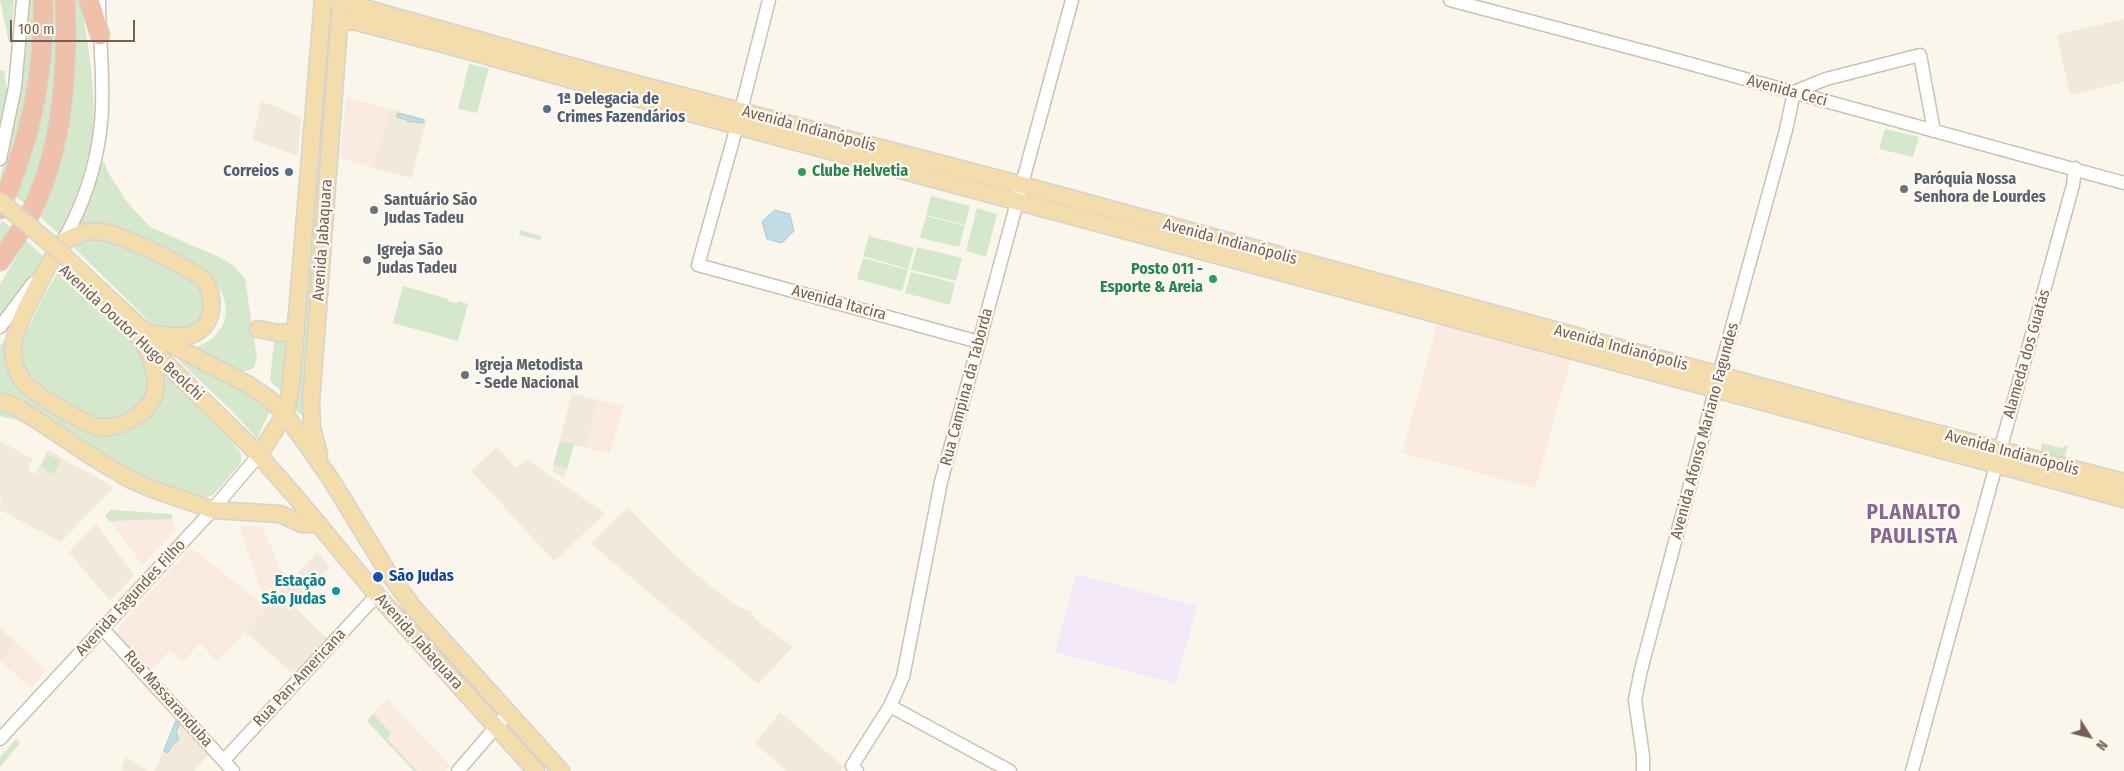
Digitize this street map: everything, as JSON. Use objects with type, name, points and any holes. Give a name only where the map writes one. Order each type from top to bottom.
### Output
[{"type":"highway","points":[[0,209],[12,181],[29,125],[39,75],[44,24],[43,0]]},
{"type":"highway","points":[[0,261],[30,215],[52,151],[60,119],[65,81],[65,0]]},
{"type":"highway","points":[[90,0],[100,35]]},
{"type":"main road","name":"Avenida Jabaquara","points":[[323,0],[291,386],[285,414],[259,455],[377,595],[536,771]]},
{"type":"main road","name":"Avenida Jabaquara","points":[[330,478],[315,442],[311,416],[340,23],[339,0]]},
{"type":"main road","name":"Avenida Indianópolis","points":[[339,0],[739,119]]},
{"type":"main road","name":"Avenida Indianópolis","points":[[340,23],[353,21],[739,119],[1019,193],[1998,457],[2124,499]]},
{"type":"main road","points":[[312,143],[316,161],[320,165],[328,166]]},
{"type":"main road","name":"Avenida Doutor Hugo Beolchi","points":[[0,201],[53,246],[100,295]]},
{"type":"main road","name":"Avenida Doutor Hugo Beolchi","points":[[0,214],[100,295],[142,333],[259,455]]},
{"type":"main road","points":[[94,231],[114,234],[195,274],[207,284],[211,292],[211,310],[208,320],[202,329],[192,335],[182,337],[142,333],[155,376],[155,391],[147,406],[136,417],[124,424],[112,427],[99,427],[80,419],[32,391],[18,372],[14,345],[21,323],[59,248],[85,232],[94,231]]},
{"type":"main road","points":[[258,328],[278,333],[296,331]]},
{"type":"main road","name":"Avenida Doutor Hugo Beolchi","points":[[142,333],[249,385],[268,398],[285,414]]},
{"type":"main road","points":[[0,402],[19,408],[130,480],[152,489],[213,510],[280,514],[302,524],[319,524]]},
{"type":"main road","name":"Avenida Jabaquara","points":[[285,414],[330,478],[387,571],[413,607],[561,771]]},
{"type":"main road","name":"Avenida Indianópolis","points":[[1998,457],[2124,482]]},
{"type":"street","points":[[0,159],[15,87],[23,0]]},
{"type":"street","points":[[0,327],[59,248],[91,177],[99,139],[102,89],[99,0]]},
{"type":"street","points":[[739,119],[769,0]]},
{"type":"street","name":"Rua Campina da Taborda","points":[[855,769],[890,706],[903,677],[942,482],[1072,0]]},
{"type":"street","name":"Avenida Ceci","points":[[1450,0],[2075,168],[2124,183]]},
{"type":"street","points":[[1794,92],[1826,79],[1920,55],[1934,131]]},
{"type":"street","name":"Avenida Afonso Mariano Fagundes","points":[[1643,771],[1643,756],[1635,700],[1717,382],[1786,130],[1794,92]]},
{"type":"street","name":"Avenida Itacira","points":[[739,119],[698,265],[979,342]]},
{"type":"street","name":"Alameda dos Guatás","points":[[1912,771],[2070,195],[2075,168]]},
{"type":"street","name":"Avenida Fagundes Filho","points":[[0,739],[213,510],[259,455]]},
{"type":"street","name":"Rua Pan-Americana","points":[[224,760],[377,595]]},
{"type":"street","name":"Rua Massaranduba","points":[[102,628],[233,771]]},
{"type":"street","points":[[890,706],[1010,771]]},
{"type":"street","points":[[458,771],[508,713]]},
{"type":"shaded area","points":[[2124,19],[2124,82],[2070,95],[2057,35]]},
{"type":"shaded area","points":[[346,97],[390,109],[373,168],[343,159],[340,156]]},
{"type":"shaded area","points":[[261,101],[301,117],[298,156],[253,140]]},
{"type":"shaded area","points":[[390,109],[427,119],[411,178],[373,168]]},
{"type":"shaded area","points":[[1439,318],[1572,355],[1535,488],[1402,453]]},
{"type":"shaded area","points":[[572,393],[598,400],[586,448],[574,445],[564,479],[552,471]]},
{"type":"shaded area","points":[[598,400],[623,406],[610,454],[586,448]]},
{"type":"shaded area","points":[[0,441],[33,459],[28,470],[35,474],[48,450],[112,486],[113,489],[61,542],[0,510],[0,501],[3,498],[0,497]]},
{"type":"shaded area","points":[[497,447],[516,468],[526,459],[605,513],[557,559],[553,560],[471,471]]},
{"type":"shaded area","points":[[628,507],[674,555],[709,585],[737,606],[752,612],[755,619],[793,647],[758,684],[591,544]]},
{"type":"shaded area","points":[[111,510],[171,514],[175,531],[143,565],[105,515]]},
{"type":"shaded area","points":[[96,524],[134,575],[110,601],[69,552]]},
{"type":"shaded area","points":[[239,526],[262,526],[287,585],[217,662],[200,643],[182,663],[170,650],[151,670],[116,633],[117,629],[191,548],[266,606]]},
{"type":"shaded area","points":[[317,552],[330,567],[294,607],[327,638],[297,672],[291,672],[245,631]]},
{"type":"shaded area","points":[[1076,574],[1197,606],[1176,684],[1055,652]]},
{"type":"shaded area","points":[[0,628],[17,643],[1,662],[0,661]]},
{"type":"shaded area","points":[[17,643],[47,670],[30,688],[1,662]]},
{"type":"shaded area","points":[[387,698],[450,766],[445,771],[414,771],[367,721]]},
{"type":"shaded area","points":[[780,712],[844,767],[841,771],[786,771],[755,743]]},
{"type":"shaded area","points":[[176,719],[208,755],[194,771],[155,771]]},
{"type":"shaded area","points":[[126,757],[147,771],[124,771],[121,769]]},
{"type":"green space","points":[[0,0],[14,0],[11,40],[9,43]]},
{"type":"green space","points":[[29,0],[36,0],[36,16],[26,109],[2,186],[0,184],[2,169],[15,124],[23,78],[27,46]]},
{"type":"green space","points":[[50,0],[60,0],[58,101],[28,206],[14,195]]},
{"type":"green space","points":[[74,0],[81,0],[91,68],[94,103],[92,137],[75,200],[60,235],[40,217],[59,163],[69,121],[73,80]]},
{"type":"green space","points":[[469,64],[489,68],[477,113],[458,109]]},
{"type":"green space","points":[[4,70],[9,103],[0,146],[0,71]]},
{"type":"green space","points":[[1885,129],[1919,137],[1913,157],[1879,149]]},
{"type":"green space","points":[[103,160],[109,174],[127,202],[150,227],[219,257],[234,266],[245,279],[257,358],[254,368],[240,371],[193,348],[214,337],[221,329],[225,320],[224,299],[220,289],[212,279],[76,229],[92,195]]},
{"type":"green space","points":[[315,179],[320,180],[304,417],[291,407]]},
{"type":"green space","points":[[931,196],[970,206],[965,225],[926,215]]},
{"type":"green space","points":[[977,208],[997,214],[986,257],[966,251]]},
{"type":"green space","points":[[926,216],[965,226],[959,247],[920,238]]},
{"type":"green space","points":[[2,221],[17,232],[0,258],[0,225]]},
{"type":"green space","points":[[520,230],[541,236],[540,240],[519,235]]},
{"type":"green space","points":[[869,236],[914,248],[908,269],[863,256]]},
{"type":"green space","points":[[91,238],[112,241],[196,283],[208,304],[194,332],[160,328],[148,320],[70,244]]},
{"type":"green space","points":[[26,241],[45,258],[0,324],[0,284]]},
{"type":"green space","points":[[917,247],[962,258],[956,281],[911,270]]},
{"type":"green space","points":[[863,258],[908,270],[902,291],[857,279]]},
{"type":"green space","points":[[58,272],[129,335],[150,363],[147,403],[109,425],[41,390],[23,370],[22,342],[43,297]]},
{"type":"green space","points":[[911,272],[955,283],[950,305],[905,293]]},
{"type":"green space","points":[[403,286],[448,299],[448,301],[468,304],[458,341],[393,323]]},
{"type":"green space","points":[[23,312],[13,336],[28,393],[55,413],[84,430],[98,434],[113,435],[129,431],[145,422],[158,406],[165,387],[166,374],[177,382],[241,453],[241,463],[213,495],[205,498],[194,496],[150,484],[0,398],[0,346]]},
{"type":"green space","points":[[274,341],[285,342],[283,387],[281,391],[270,381]]},
{"type":"green space","points":[[180,358],[269,402],[270,411],[257,439],[232,411],[180,362]]},
{"type":"green space","points":[[0,409],[18,417],[43,434],[17,420],[0,416]]},
{"type":"green space","points":[[560,441],[574,444],[567,469],[553,465]]},
{"type":"green space","points":[[2042,443],[2062,448],[2068,445],[2065,457],[2041,450]]},
{"type":"green space","points":[[47,454],[61,461],[54,474],[41,467]]},
{"type":"green space","points":[[111,510],[171,514],[173,519],[109,521],[105,515]]},
{"type":"green space","points":[[373,714],[391,733],[387,739],[417,771],[414,771],[367,721]]},
{"type":"green space","points":[[16,739],[20,743],[0,767],[0,757]]},
{"type":"water","points":[[398,113],[424,120],[423,123],[407,121],[397,117]]},
{"type":"water","points":[[775,210],[790,214],[794,231],[782,243],[767,239],[762,222]]},
{"type":"water","points":[[176,721],[180,723],[176,732],[179,740],[172,745],[168,753],[164,751]]},
{"type":"railway","points":[[0,197],[50,238],[105,291]]},
{"type":"place","name":"1ª Delegacia de Crimes Fazendários","points":[[547,109]]},
{"type":"place","name":"Correios","points":[[289,172]]},
{"type":"place","name":"Clube Helvetia","points":[[802,172]]},
{"type":"place","name":"Paróquia Nossa Senhora de Lourdes","points":[[1904,189]]},
{"type":"place","name":"Santuário São Judas Tadeu","points":[[374,210]]},
{"type":"place","name":"Igreja São Judas Tadeu","points":[[367,260]]},
{"type":"place","name":"Posto 011 - Esporte & Areia","points":[[1213,279]]},
{"type":"place","name":"Igreja Metodista - Sede Nacional","points":[[465,375]]},
{"type":"place","name":"São Judas","points":[[378,577]]},
{"type":"place","name":"Estação São Judas","points":[[336,591]]},
{"type":"district","name":"PLANALTO PAULISTA","points":[[1914,525]]}]
